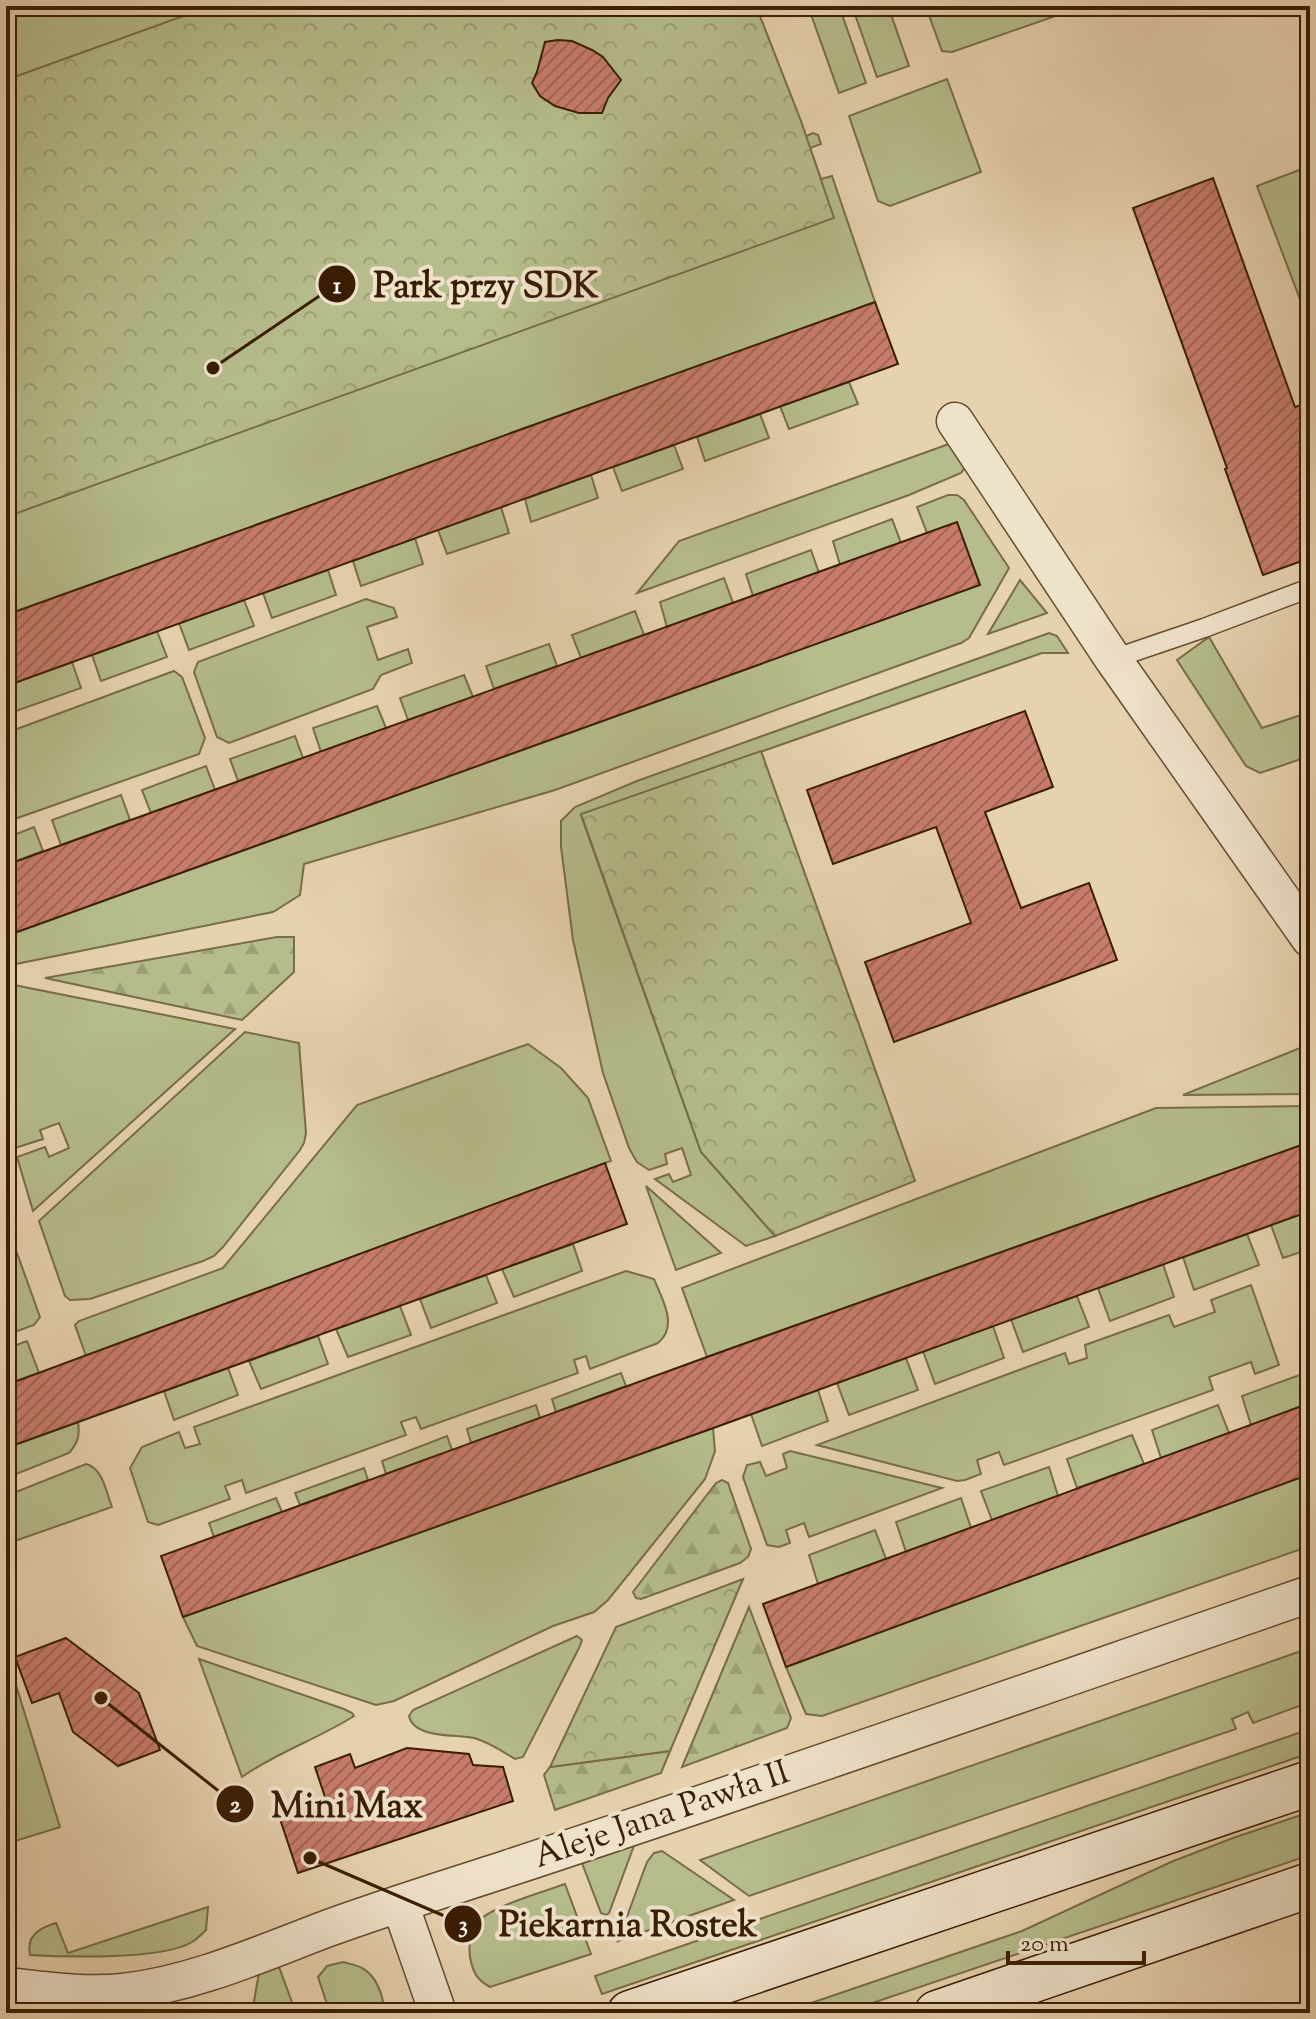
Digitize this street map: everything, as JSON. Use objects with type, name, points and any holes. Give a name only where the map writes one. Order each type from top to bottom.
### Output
[{"type":"main road","points":[[630,2013],[1310,1783]]},
{"type":"main road","points":[[937,2013],[1310,1885]]},
{"type":"street","points":[[955,421],[1113,659],[1310,939]]},
{"type":"street","name":"Aleje Jana Pawła II","points":[[6,1986],[84,1993],[119,1992],[150,1988],[250,1959],[339,1924],[653,1821],[1310,1594]]},
{"type":"street","points":[[400,1904],[438,2013]]},
{"type":"lane","points":[[1113,659],[1310,588]]},
{"type":"green space","points":[[6,6],[255,6],[6,93]]},
{"type":"green space","points":[[211,6],[756,6],[801,121],[834,218],[6,517],[6,80]]},
{"type":"green space","points":[[808,6],[839,6],[866,83],[839,93]]},
{"type":"green space","points":[[852,6],[888,6],[909,66],[877,77]]},
{"type":"green space","points":[[1084,6],[952,52],[942,51],[926,7]]},
{"type":"green space","points":[[947,79],[981,172],[890,206],[878,201],[849,116]]},
{"type":"green space","points":[[813,133],[818,135],[821,144],[810,148],[821,179],[832,176],[875,302],[6,615],[6,499]]},
{"type":"green space","points":[[1310,166],[1310,304],[1301,302],[1257,186]]},
{"type":"green space","points":[[849,382],[858,404],[789,429],[780,406]]},
{"type":"green space","points":[[760,414],[769,438],[705,461],[697,437]]},
{"type":"green space","points":[[949,444],[968,463],[961,473],[909,495],[637,593],[679,541]]},
{"type":"green space","points":[[674,445],[683,469],[622,491],[613,467]]},
{"type":"green space","points":[[591,475],[598,498],[531,522],[525,499]]},
{"type":"green space","points":[[948,495],[957,495],[964,500],[1009,568],[969,638],[961,643],[555,790],[304,864],[300,895],[273,912],[6,966],[6,936],[927,533],[917,507]]},
{"type":"green space","points":[[501,507],[509,533],[447,554],[438,530]]},
{"type":"green space","points":[[892,519],[901,543],[840,565],[833,541]]},
{"type":"green space","points":[[415,538],[423,564],[361,586],[353,561]]},
{"type":"green space","points":[[811,550],[819,573],[753,596],[746,574]]},
{"type":"green space","points":[[328,570],[336,595],[272,618],[263,593]]},
{"type":"green space","points":[[724,578],[733,603],[667,627],[660,602]]},
{"type":"green space","points":[[1020,580],[1047,613],[988,634]]},
{"type":"green space","points":[[366,599],[394,608],[397,617],[367,627],[378,660],[408,649],[412,663],[381,675],[373,689],[229,743],[217,737],[194,672],[198,662]]},
{"type":"green space","points":[[244,600],[254,626],[189,650],[179,623]]},
{"type":"green space","points":[[635,611],[644,635],[581,658],[572,635]]},
{"type":"green space","points":[[157,631],[167,657],[101,681],[92,655]]},
{"type":"green space","points":[[1049,633],[1057,636],[1068,653],[1042,653],[581,815],[701,1152],[775,1236],[746,1246],[655,1179],[669,1174],[673,1182],[691,1175],[682,1148],[665,1154],[667,1164],[649,1170],[637,1162],[629,1148],[603,1073],[573,940],[561,847],[561,821],[575,807],[637,781]]},
{"type":"green space","points":[[1209,637],[1262,728],[1310,712],[1310,756],[1260,773],[1246,766],[1177,660]]},
{"type":"green space","points":[[549,644],[557,666],[494,689],[486,666]]},
{"type":"green space","points":[[72,662],[81,688],[16,711],[6,686]]},
{"type":"green space","points":[[174,671],[182,677],[205,738],[199,754],[6,822],[6,733]]},
{"type":"green space","points":[[464,675],[473,697],[408,720],[400,698]]},
{"type":"green space","points":[[377,706],[386,728],[321,752],[313,728]]},
{"type":"green space","points":[[295,736],[303,758],[238,781],[230,759]]},
{"type":"green space","points":[[761,751],[915,1181],[775,1236],[701,1152],[581,814]]},
{"type":"green space","points":[[206,766],[215,790],[151,813],[142,790]]},
{"type":"green space","points":[[121,795],[130,820],[61,845],[52,820]]},
{"type":"green space","points":[[34,827],[43,851],[6,865],[6,838]]},
{"type":"green space","points":[[277,937],[294,937],[294,972],[242,1020],[45,978]]},
{"type":"green space","points":[[14,985],[235,1029],[33,1211],[17,1157],[45,1147],[49,1157],[69,1148],[59,1123],[40,1130],[43,1139],[15,1148],[6,1125],[6,986]]},
{"type":"green space","points":[[245,1032],[299,1043],[306,1133],[300,1150],[214,1256],[90,1299],[70,1300],[65,1296],[39,1221]]},
{"type":"green space","points":[[528,1044],[561,1068],[588,1098],[611,1161],[86,1356],[75,1325],[79,1321],[223,1268],[357,1105]]},
{"type":"green space","points":[[1310,1044],[1310,1094],[1183,1095]]},
{"type":"green space","points":[[1310,1106],[1310,1142],[707,1357],[682,1288],[1156,1108]]},
{"type":"green space","points":[[646,1186],[721,1253],[676,1270]]},
{"type":"green space","points":[[1310,1211],[1310,1249],[1283,1258],[1271,1225]]},
{"type":"green space","points":[[1247,1234],[1259,1265],[1194,1290],[1183,1257]]},
{"type":"green space","points":[[573,1244],[582,1271],[514,1297],[502,1269]]},
{"type":"green space","points":[[6,1247],[17,1253],[40,1317],[34,1325],[6,1335]]},
{"type":"green space","points":[[1163,1264],[1174,1297],[1110,1321],[1098,1288]]},
{"type":"green space","points":[[626,1271],[654,1279],[668,1321],[664,1336],[658,1343],[590,1369],[586,1356],[574,1360],[578,1373],[421,1429],[416,1417],[401,1422],[406,1435],[246,1493],[242,1480],[225,1486],[230,1499],[158,1525],[148,1522],[130,1468],[142,1447],[179,1432],[185,1448],[200,1444],[194,1427]]},
{"type":"green space","points":[[486,1275],[497,1303],[431,1328],[420,1299]]},
{"type":"green space","points":[[1251,1285],[1279,1365],[1255,1374],[1251,1362],[1209,1377],[1213,1390],[1004,1465],[999,1452],[977,1460],[981,1474],[965,1480],[957,1481],[817,1445],[1065,1353],[1069,1364],[1087,1358],[1085,1345],[1169,1315],[1174,1327],[1215,1312],[1211,1300]]},
{"type":"green space","points":[[1077,1296],[1089,1327],[1023,1352],[1011,1319]]},
{"type":"green space","points":[[400,1306],[411,1335],[348,1357],[336,1329]]},
{"type":"green space","points":[[993,1326],[1004,1358],[935,1384],[923,1351]]},
{"type":"green space","points":[[318,1336],[328,1364],[261,1389],[249,1361]]},
{"type":"green space","points":[[27,1341],[39,1373],[6,1385],[6,1349]]},
{"type":"green space","points":[[906,1358],[918,1390],[849,1415],[837,1383]]},
{"type":"green space","points":[[228,1368],[238,1395],[174,1420],[164,1391]]},
{"type":"green space","points":[[621,1373],[626,1386],[556,1412],[552,1399]]},
{"type":"green space","points":[[1305,1373],[1310,1387],[1310,1403],[1251,1425],[1242,1396]]},
{"type":"green space","points":[[818,1390],[828,1421],[762,1446],[751,1414]]},
{"type":"green space","points":[[536,1405],[540,1418],[471,1443],[467,1429]]},
{"type":"green space","points":[[1218,1405],[1229,1433],[1161,1458],[1152,1430]]},
{"type":"green space","points":[[78,1422],[78,1439],[69,1453],[6,1478],[6,1448]]},
{"type":"green space","points":[[713,1428],[715,1451],[705,1479],[608,1600],[594,1612],[553,1626],[394,1701],[376,1705],[197,1646],[183,1617]]},
{"type":"green space","points":[[1132,1435],[1144,1464],[1077,1488],[1067,1459]]},
{"type":"green space","points":[[447,1436],[452,1450],[386,1474],[382,1461]]},
{"type":"green space","points":[[790,1451],[942,1488],[809,1537],[804,1523],[786,1530],[790,1543],[779,1547],[767,1545],[743,1477],[747,1465],[760,1462],[766,1476],[787,1468],[783,1454]]},
{"type":"green space","points":[[86,1464],[100,1475],[112,1507],[6,1544],[6,1496]]},
{"type":"green space","points":[[1049,1467],[1058,1496],[992,1520],[981,1491]]},
{"type":"green space","points":[[364,1468],[368,1480],[300,1505],[295,1493]]},
{"type":"green space","points":[[1310,1474],[1310,1546],[822,1716],[806,1714],[786,1667]]},
{"type":"green space","points":[[722,1480],[728,1483],[751,1549],[748,1557],[740,1563],[641,1599],[636,1598],[633,1592],[716,1483]]},
{"type":"green space","points":[[276,1498],[282,1512],[214,1537],[209,1523]]},
{"type":"green space","points":[[961,1498],[971,1528],[906,1552],[896,1522]]},
{"type":"green space","points":[[875,1530],[886,1559],[818,1584],[809,1555]]},
{"type":"green space","points":[[743,1579],[670,1751],[550,1767],[616,1627]]},
{"type":"green space","points":[[749,1607],[791,1718],[787,1728],[682,1767]]},
{"type":"green space","points":[[577,1636],[582,1640],[579,1648],[523,1757],[515,1759],[480,1740],[427,1732],[412,1723],[409,1716],[413,1710]]},
{"type":"green space","points":[[1310,1648],[1310,1702],[1253,1723],[1248,1712],[1232,1719],[1236,1729],[749,1896],[700,1860]]},
{"type":"green space","points":[[6,1653],[60,1827],[6,1844]]},
{"type":"green space","points":[[199,1659],[344,1709],[354,1716],[242,1777]]},
{"type":"green space","points":[[1310,1729],[1310,1753],[602,1994],[595,1976]]},
{"type":"green space","points":[[670,1751],[661,1773],[555,1810],[544,1775],[550,1767]]},
{"type":"green space","points":[[1310,1812],[1310,1855],[843,2013],[782,2013],[1022,1931],[1171,1862]]},
{"type":"green space","points":[[635,1843],[609,1913],[601,1913],[582,1863]]},
{"type":"green space","points":[[662,1851],[734,1900],[618,1941],[647,1862],[654,1853]]},
{"type":"green space","points":[[565,1884],[591,1954],[490,1987],[482,1982],[474,1972],[470,1957],[474,1926],[480,1919],[502,1907]]},
{"type":"green space","points":[[208,1907],[206,1930],[192,1942],[178,1948],[137,1955],[30,1955],[30,1943],[35,1934],[56,1923],[68,1953]]},
{"type":"green space","points":[[343,1962],[360,1967],[372,1976],[383,2000],[384,2013],[330,2013],[318,1977],[327,1966]]},
{"type":"green space","points":[[279,1967],[296,2013],[248,2013],[252,2012],[259,1973]]},
{"type":"building","points":[[572,41],[592,50],[603,57],[621,80],[602,113],[579,113],[555,106],[540,96],[532,83],[545,42]]},
{"type":"building","points":[[1213,178],[1295,407],[1310,402],[1310,558],[1263,575],[1133,208]]},
{"type":"building","points":[[875,302],[898,364],[6,686],[6,615]]},
{"type":"building","points":[[957,522],[980,585],[6,936],[6,865]]},
{"type":"building","points":[[1025,711],[1053,787],[985,812],[1021,908],[1089,883],[1117,960],[894,1042],[865,962],[971,923],[936,827],[833,864],[807,790]]},
{"type":"building","points":[[1310,1142],[1310,1211],[183,1617],[161,1556]]},
{"type":"building","points":[[605,1163],[627,1224],[6,1448],[6,1385]]},
{"type":"building","points":[[1310,1403],[1310,1474],[786,1667],[763,1604]]},
{"type":"building","points":[[66,1638],[139,1693],[160,1750],[118,1766],[73,1732],[59,1693],[32,1703],[15,1657]]},
{"type":"building","points":[[407,1748],[469,1754],[473,1765],[503,1767],[513,1801],[298,1873],[279,1816],[326,1800],[315,1767],[350,1754],[355,1768]]},
{"type":"place","name":"Park przy SDK","points":[[213,368]]},
{"type":"place","name":"Mini Max","points":[[101,1698]]},
{"type":"place","name":"Piekarnia Rostek","points":[[310,1858]]}]
